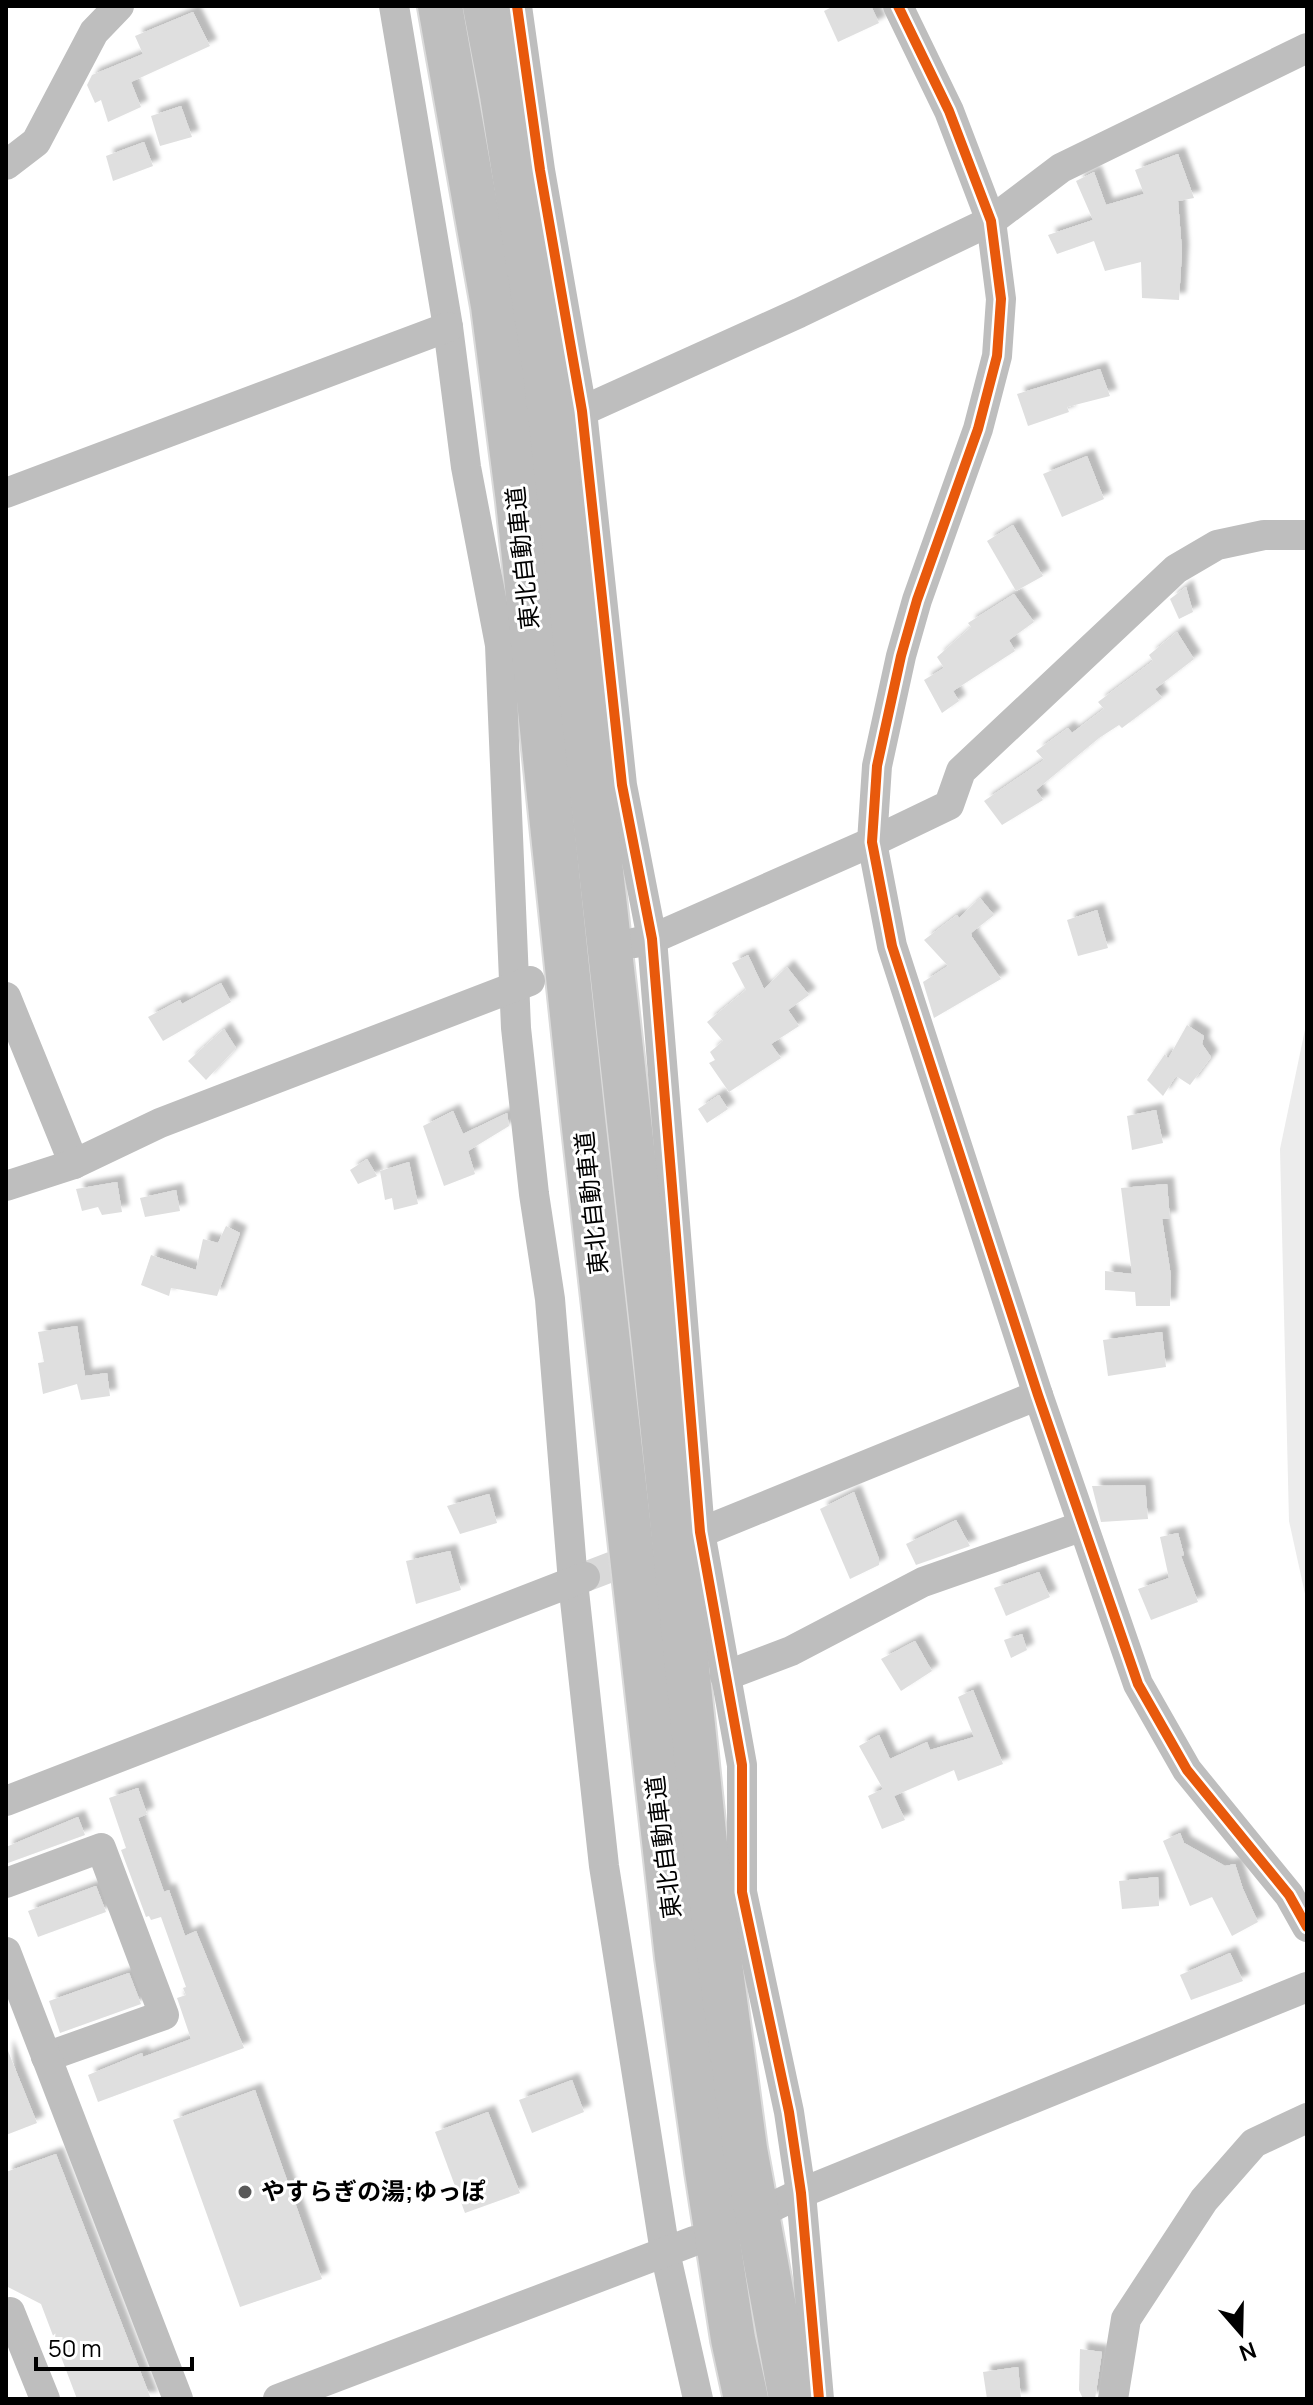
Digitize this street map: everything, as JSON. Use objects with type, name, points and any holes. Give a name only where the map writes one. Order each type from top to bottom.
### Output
[{"type":"highway","name":"東北自動車道","points":[[440,6],[493,306],[518,501],[675,1942],[733,2339],[746,2399]]},
{"type":"highway","name":"東北自動車道","points":[[485,6],[502,95],[548,403],[654,1344],[709,1882],[745,2149],[791,2399]]},
{"type":"street","points":[[6,165],[36,142],[94,32],[119,6]]},
{"type":"street","points":[[394,6],[448,327],[466,467],[500,645],[526,983],[516,1028],[550,1299],[604,1866],[665,2252],[698,2399]]},
{"type":"street","points":[[517,6],[540,170],[582,411],[641,941],[693,1535],[742,1765],[742,1892],[789,2112],[801,2193],[819,2399]]},
{"type":"street","points":[[898,6],[949,111],[991,221],[1001,299],[997,356],[978,429],[917,600],[901,656],[877,766],[872,842],[892,946],[1038,1395],[1138,1684],[1187,1770],[1289,1895],[1307,1927]]},
{"type":"street","points":[[582,411],[799,313],[991,221],[1061,168],[1307,48]]},
{"type":"street","points":[[8,487],[448,327]]},
{"type":"street","points":[[641,941],[872,842],[949,805],[961,771],[1176,569],[1217,545],[1264,535],[1307,535]]},
{"type":"street","points":[[6,1186],[74,1164],[160,1123],[526,983]]},
{"type":"street","points":[[6,997],[74,1164]]},
{"type":"street","points":[[693,1535],[1038,1395]]},
{"type":"street","points":[[725,1676],[791,1651],[923,1582],[1083,1526]]},
{"type":"street","points":[[6,1801],[579,1580]]},
{"type":"street","points":[[6,1883],[96,1835],[168,2028],[46,2057]]},
{"type":"street","points":[[6,1952],[178,2399]]},
{"type":"street","points":[[772,2207],[1307,1987]]},
{"type":"street","points":[[1113,2399],[1126,2319],[1204,2200],[1254,2143],[1307,2118]]},
{"type":"street","points":[[278,2399],[694,2241]]},
{"type":"street","points":[[6,2314],[10,2312],[45,2399]]},
{"type":"shaded area","points":[[1307,1020],[1307,1603],[1289,1521],[1280,1149]]},
{"type":"building","points":[[834,6],[871,6],[879,23],[838,42],[824,11]]},
{"type":"building","points":[[193,12],[210,46],[131,82],[141,107],[108,122],[101,100],[95,103],[87,85],[92,75],[143,54],[135,36]]},
{"type":"building","points":[[181,106],[192,137],[160,146],[151,116]]},
{"type":"building","points":[[144,142],[153,166],[113,181],[106,156]]},
{"type":"building","points":[[1178,154],[1194,198],[1178,201],[1182,251],[1179,300],[1142,298],[1141,262],[1105,271],[1094,241],[1057,254],[1048,235],[1093,220],[1076,181],[1094,172],[1106,205],[1144,194],[1135,170]]},
{"type":"building","points":[[1100,369],[1110,396],[1067,407],[1069,412],[1028,426],[1017,394]]},
{"type":"building","points":[[1087,456],[1104,499],[1062,517],[1043,474]]},
{"type":"building","points":[[1013,525],[1043,576],[1016,591],[987,541]]},
{"type":"building","points":[[1186,587],[1193,612],[1179,619],[1170,599]]},
{"type":"building","points":[[1014,594],[1034,622],[1009,640],[1015,651],[953,691],[959,701],[942,713],[924,680],[944,668],[937,657],[971,627],[968,623]]},
{"type":"building","points":[[1177,632],[1194,659],[1155,689],[1162,698],[1122,728],[1119,725],[1099,738],[1036,790],[1043,800],[1002,825],[984,801],[1044,760],[1036,751],[1068,728],[1072,733],[1104,709],[1098,702],[1153,661],[1149,655]]},
{"type":"building","points":[[980,898],[994,915],[971,933],[972,937],[1001,979],[934,1018],[923,982],[948,966],[924,940],[957,915],[959,918]]},
{"type":"building","points":[[1097,910],[1108,948],[1078,956],[1067,920]]},
{"type":"building","points":[[748,955],[764,989],[787,967],[809,995],[788,1010],[799,1026],[771,1044],[781,1058],[729,1092],[709,1063],[715,1060],[710,1052],[723,1041],[707,1022],[746,990],[732,963]]},
{"type":"building","points":[[221,983],[231,1002],[163,1041],[148,1017],[180,1000],[182,1004]]},
{"type":"building","points":[[1187,1025],[1204,1036],[1202,1044],[1211,1057],[1190,1085],[1176,1076],[1163,1096],[1147,1080],[1165,1054],[1168,1059]]},
{"type":"building","points":[[224,1029],[236,1048],[206,1080],[188,1061]]},
{"type":"building","points":[[719,1095],[728,1109],[707,1123],[698,1109]]},
{"type":"building","points":[[1156,1110],[1163,1143],[1132,1150],[1127,1116]]},
{"type":"building","points":[[453,1111],[463,1134],[507,1113],[509,1126],[468,1151],[475,1174],[444,1186],[423,1126]]},
{"type":"building","points":[[367,1159],[377,1176],[358,1184],[350,1170]]},
{"type":"building","points":[[409,1162],[418,1204],[394,1210],[392,1198],[385,1200],[380,1171]]},
{"type":"building","points":[[117,1182],[122,1212],[102,1215],[98,1207],[82,1211],[76,1189]]},
{"type":"building","points":[[1167,1184],[1170,1219],[1162,1219],[1171,1276],[1170,1306],[1136,1306],[1135,1292],[1105,1290],[1105,1271],[1132,1274],[1121,1188]]},
{"type":"building","points":[[176,1190],[180,1211],[145,1217],[140,1198]]},
{"type":"building","points":[[226,1226],[240,1233],[217,1296],[171,1288],[169,1296],[141,1285],[151,1255],[196,1270],[203,1239],[218,1243]]},
{"type":"building","points":[[77,1326],[85,1376],[107,1373],[110,1396],[81,1400],[77,1384],[43,1394],[38,1363],[44,1362],[38,1332]]},
{"type":"building","points":[[1162,1332],[1166,1367],[1108,1376],[1103,1340]]},
{"type":"building","points":[[1145,1485],[1148,1519],[1101,1522],[1092,1486]]},
{"type":"building","points":[[854,1492],[879,1565],[850,1579],[820,1509]]},
{"type":"building","points":[[489,1494],[497,1523],[460,1534],[447,1506]]},
{"type":"building","points":[[956,1520],[970,1546],[916,1565],[906,1544]]},
{"type":"building","points":[[1178,1533],[1184,1555],[1181,1556],[1198,1602],[1151,1620],[1138,1589],[1169,1578],[1160,1537]]},
{"type":"building","points":[[450,1551],[461,1590],[416,1604],[406,1561]]},
{"type":"building","points":[[1039,1572],[1050,1597],[1006,1616],[994,1588]]},
{"type":"building","points":[[1022,1634],[1027,1650],[1011,1658],[1004,1640]]},
{"type":"building","points":[[915,1641],[932,1671],[901,1691],[881,1659]]},
{"type":"building","points":[[973,1690],[1003,1764],[958,1781],[954,1770],[894,1796],[905,1820],[882,1829],[868,1796],[883,1789],[859,1746],[879,1735],[890,1759],[927,1742],[930,1750],[974,1737],[958,1697]]},
{"type":"building","points":[[138,1788],[147,1814],[138,1818],[164,1892],[169,1890],[185,1936],[196,1931],[244,2048],[98,2102],[88,2075],[142,2053],[143,2057],[191,2039],[177,1998],[186,1995],[183,1988],[186,1987],[161,1917],[151,1920],[149,1916],[146,1917],[121,1850],[126,1848],[109,1798]]},
{"type":"building","points":[[78,1817],[85,1835],[8,1863],[6,1847]]},
{"type":"building","points":[[1180,1833],[1184,1843],[1225,1866],[1235,1864],[1258,1922],[1232,1936],[1212,1897],[1190,1906],[1163,1841]]},
{"type":"building","points":[[1158,1877],[1159,1906],[1122,1909],[1119,1881]]},
{"type":"building","points":[[96,1886],[106,1912],[38,1937],[28,1911]]},
{"type":"building","points":[[1230,1953],[1243,1981],[1191,2000],[1180,1975]]},
{"type":"building","points":[[129,1973],[141,2004],[60,2033],[49,2001]]},
{"type":"building","points":[[6,2046],[37,2123],[6,2135]]},
{"type":"building","points":[[572,2080],[584,2112],[532,2133],[519,2100]]},
{"type":"building","name":"やすらぎの湯;ゆっぽ","points":[[255,2090],[322,2279],[240,2307],[173,2120]]},
{"type":"building","points":[[488,2112],[520,2193],[465,2213],[435,2132]]},
{"type":"building","points":[[56,2154],[151,2399],[77,2399],[41,2304],[6,2286],[6,2172]]},
{"type":"building","points":[[1080,2349],[1102,2352],[1095,2399],[1083,2399],[1079,2390]]},
{"type":"building","points":[[1018,2367],[1021,2399],[987,2399],[983,2372]]},
{"type":"tunnel","points":[[585,1577],[648,1553]]},
{"type":"cycle path","points":[[517,6],[540,170],[582,411],[622,785],[652,939],[700,1532],[742,1765],[742,1892],[789,2112],[801,2193],[819,2399]]},
{"type":"cycle path","points":[[898,6],[949,111],[991,221],[1001,299],[997,356],[978,429],[917,600],[901,656],[877,766],[872,842],[892,946],[1038,1395],[1138,1684],[1187,1770],[1289,1895],[1307,1927]]},
{"type":"place","name":"やすらぎの湯;ゆっぽ","points":[[245,2192]]}]
